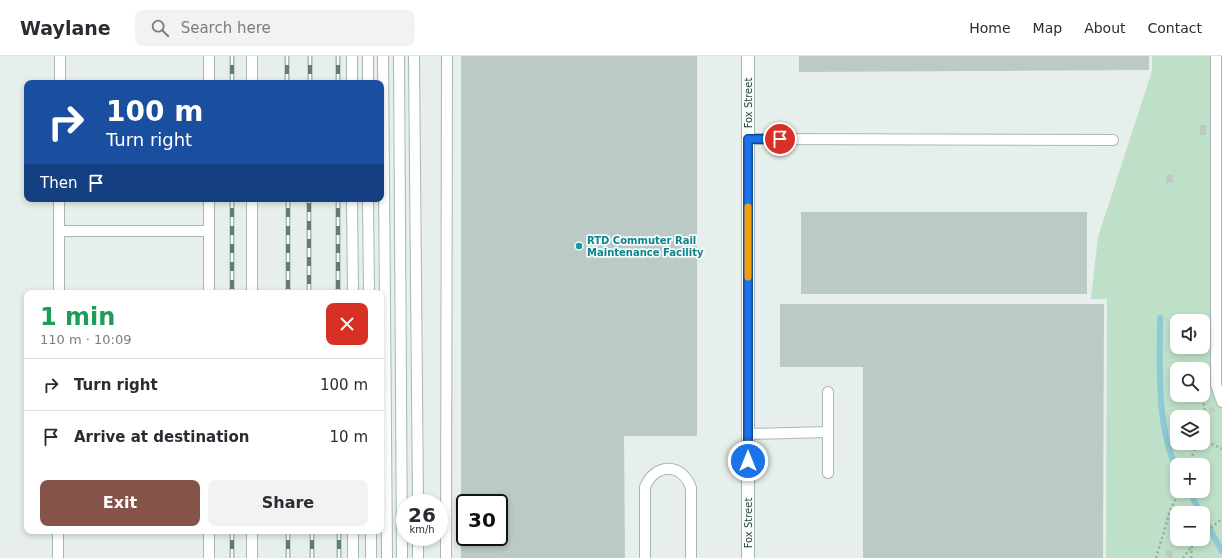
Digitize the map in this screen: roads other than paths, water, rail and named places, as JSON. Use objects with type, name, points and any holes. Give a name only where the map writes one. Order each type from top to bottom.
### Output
[{"type":"street","name":"Fox Street","points":[[748,56],[748,558]]},
{"type":"lane","points":[[60,56],[60,80]]},
{"type":"lane","points":[[209,56],[209,80]]},
{"type":"lane","points":[[252,56],[252,80]]},
{"type":"lane","points":[[352,56],[352,80]]},
{"type":"lane","points":[[368,56],[368,80]]},
{"type":"lane","points":[[383,56],[383,80]]},
{"type":"lane","points":[[399,56],[402,558]]},
{"type":"lane","points":[[414,56],[418,494]]},
{"type":"lane","points":[[446,558],[447,56]]},
{"type":"lane","points":[[1216,56],[1216,386],[1222,402]]},
{"type":"lane","points":[[748,139],[1113,140]]},
{"type":"lane","points":[[384,182],[387,558]]},
{"type":"lane","points":[[59,202],[59,290]]},
{"type":"lane","points":[[209,202],[209,290]]},
{"type":"lane","points":[[252,202],[252,290]]},
{"type":"lane","points":[[352,202],[352,290]]},
{"type":"lane","points":[[368,202],[369,290]]},
{"type":"lane","points":[[59,231],[209,231]]},
{"type":"lane","points":[[828,392],[828,474]]},
{"type":"lane","points":[[748,434],[828,432]]},
{"type":"lane","points":[[645,558],[645,487],[648,479],[654,474],[660,470],[668,469],[676,470],[683,474],[688,480],[691,488],[691,558]]},
{"type":"lane","points":[[58,534],[58,558]]},
{"type":"lane","points":[[209,534],[209,558]]},
{"type":"lane","points":[[252,534],[252,558]]},
{"type":"lane","points":[[353,534],[353,558]]},
{"type":"lane","points":[[371,534],[371,558]]},
{"type":"lane","points":[[418,546],[418,558]]},
{"type":"waterway","points":[[1160,318],[1162,415],[1165,434],[1173,458]]},
{"type":"waterway","points":[[1193,498],[1197,506]]},
{"type":"waterway","points":[[1210,530],[1222,551]]},
{"type":"railway","points":[[232,56],[232,80]]},
{"type":"railway","points":[[287,56],[287,80]]},
{"type":"railway","points":[[310,56],[310,80]]},
{"type":"railway","points":[[338,56],[338,80]]},
{"type":"railway","points":[[232,202],[232,290]]},
{"type":"railway","points":[[288,202],[288,290]]},
{"type":"railway","points":[[309,202],[309,290]]},
{"type":"railway","points":[[338,202],[338,290]]},
{"type":"railway","points":[[232,534],[232,558]]},
{"type":"railway","points":[[288,534],[288,558]]},
{"type":"railway","points":[[312,534],[312,558]]},
{"type":"railway","points":[[339,534],[339,558]]},
{"type":"place","name":"RTD Commuter Rail Maintenance Facility","points":[[579,246]]}]
